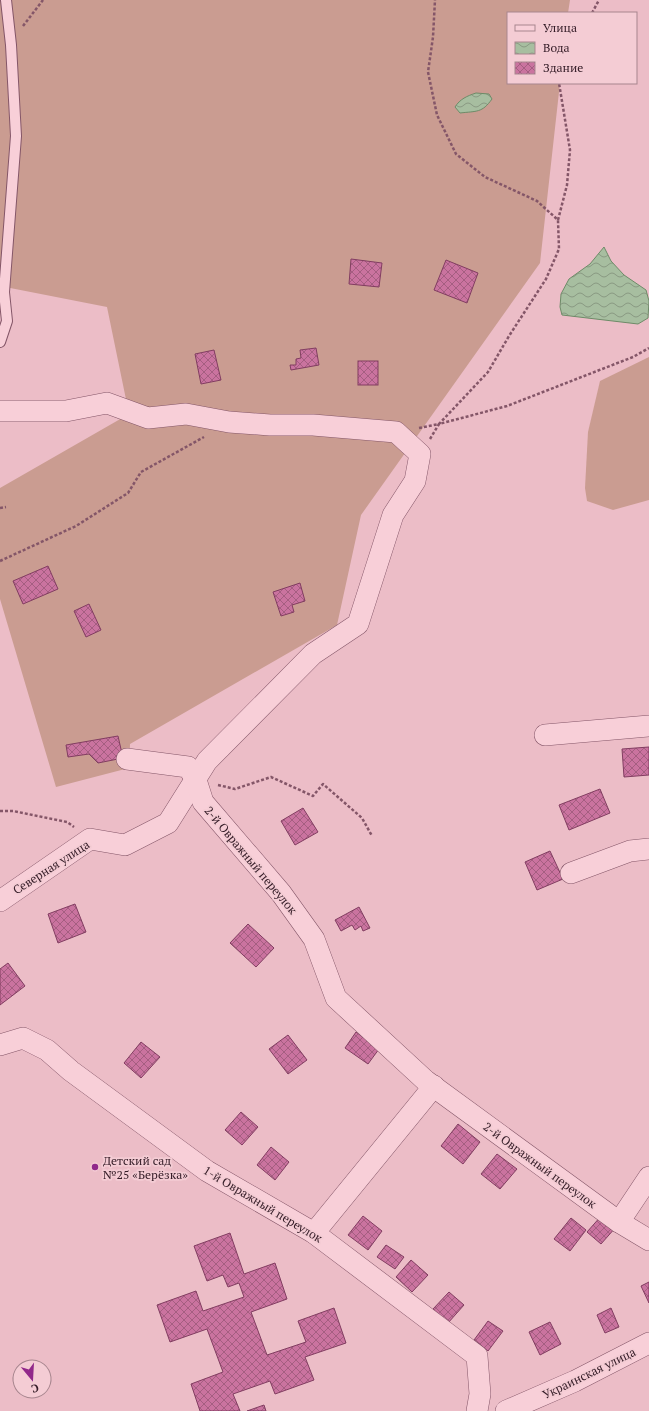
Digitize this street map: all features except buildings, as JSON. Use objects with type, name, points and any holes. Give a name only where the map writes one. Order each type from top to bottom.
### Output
[{"type":"street","points":[[0,411],[66,411],[107,403],[148,418],[186,414],[230,422],[313,425],[396,432],[420,454]]},
{"type":"street","name":"Северная улица","points":[[0,901],[90,839],[125,845],[168,823],[208,761],[313,654],[358,624],[393,515],[415,480],[420,454]]},
{"type":"street","points":[[545,735],[649,726]]},
{"type":"street","name":"2-й Овражный переулок","points":[[127,759],[188,767],[196,780],[203,802],[281,894],[314,939],[336,998],[426,1081],[619,1222],[649,1240]]},
{"type":"street","points":[[572,873],[630,851],[649,849]]},
{"type":"street","name":"1-й Овражный переулок","points":[[0,1045],[23,1038],[47,1050],[71,1071],[207,1171],[314,1233],[476,1356],[480,1394],[477,1411]]},
{"type":"street","points":[[314,1233],[434,1086]]},
{"type":"street","points":[[619,1222],[649,1177]]},
{"type":"street","name":"Украинская улица","points":[[506,1411],[575,1381],[649,1343]]},
{"type":"lane","points":[[0,342],[7,322],[4,292],[16,136],[11,45],[6,0]]},
{"type":"path","points":[[11,45],[42,0]]},
{"type":"path","points":[[435,0],[433,37],[428,72],[437,115],[456,154],[485,177],[537,201],[558,220]]},
{"type":"path","points":[[593,12],[599,0]]},
{"type":"path","points":[[420,454],[439,424],[488,372],[509,336],[546,280],[559,249],[558,220],[567,185],[570,150],[559,84]]},
{"type":"path","points":[[396,432],[439,424],[507,406],[633,357],[649,348]]},
{"type":"path","points":[[0,561],[76,526],[128,493],[141,472],[230,422]]},
{"type":"path","points":[[0,508],[6,507]]},
{"type":"path","points":[[196,780],[235,789],[271,777],[313,796],[323,784],[362,818],[372,836]]},
{"type":"path","points":[[0,812],[13,811],[67,822],[90,839]]},
{"type":"shaded area","points":[[0,0],[570,0],[568,12],[507,12],[507,84],[560,84],[540,263],[361,515],[337,625],[130,744],[129,768],[56,787],[0,599],[0,488],[129,414],[107,307],[0,286]]},
{"type":"shaded area","points":[[649,357],[649,500],[613,510],[587,501],[585,488],[588,432],[600,381]]},
{"type":"water","points":[[476,93],[489,94],[492,99],[482,109],[460,113],[455,107],[457,104],[464,98]]},
{"type":"water","points":[[604,247],[611,261],[624,275],[646,290],[649,301],[648,318],[638,324],[562,315],[560,307],[561,294],[569,279],[590,264]]},
{"type":"place","name":"Детский сад №25 «Берёзка»","points":[[95,1167]]}]
